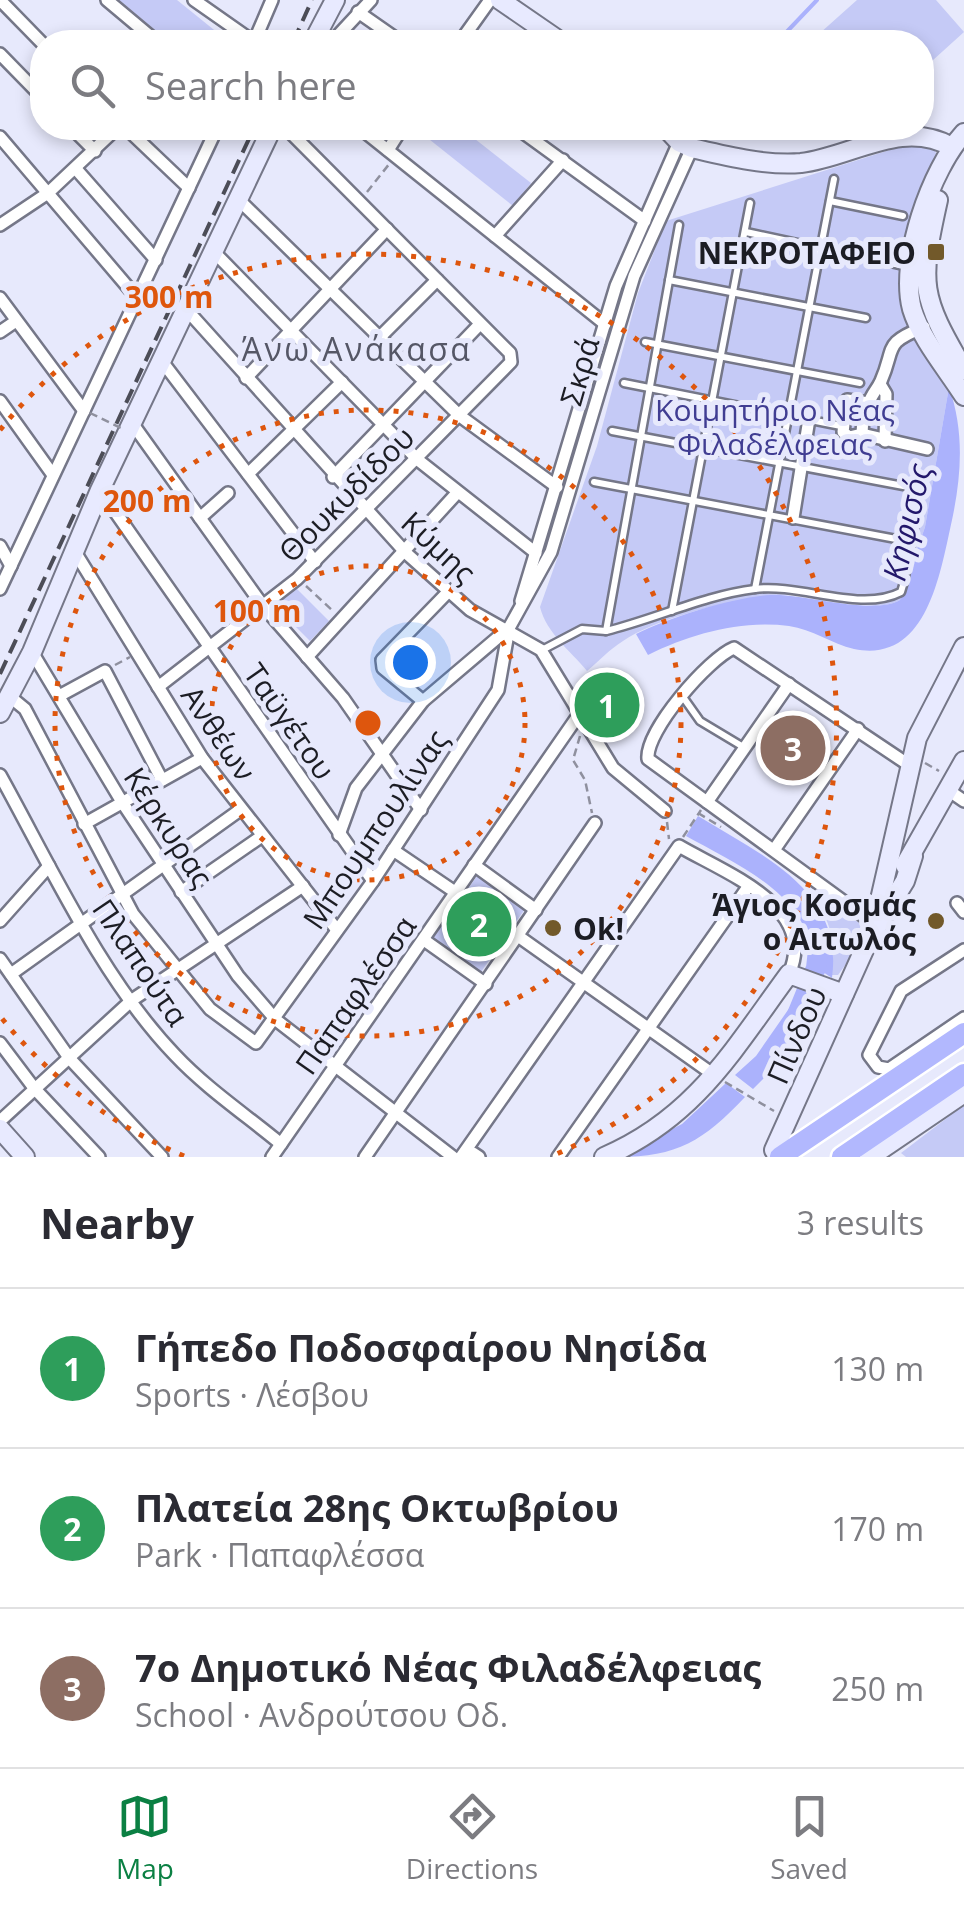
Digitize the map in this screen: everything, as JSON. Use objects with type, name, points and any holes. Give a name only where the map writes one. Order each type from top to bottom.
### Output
[{"type":"highway","points":[[777,1154],[964,1033]]},
{"type":"highway","points":[[842,1157],[964,1074]]},
{"type":"street","points":[[0,0],[30,31]]},
{"type":"street","points":[[107,0],[143,30]]},
{"type":"street","points":[[194,0],[237,30]]},
{"type":"street","points":[[259,30],[272,0]]},
{"type":"street","points":[[319,30],[334,0]]},
{"type":"street","points":[[342,30],[371,0]]},
{"type":"street","points":[[469,30],[490,0]]},
{"type":"street","points":[[500,0],[529,30]]},
{"type":"street","points":[[358,12],[384,30]]},
{"type":"street","points":[[0,54],[30,85]]},
{"type":"street","points":[[0,137],[138,299]]},
{"type":"street","points":[[84,140],[95,151]]},
{"type":"street","points":[[0,225],[48,193],[106,140]]},
{"type":"street","points":[[139,140],[190,188]]},
{"type":"street","points":[[0,588],[87,412],[212,140]]},
{"type":"street","points":[[0,713],[32,652],[128,426],[266,140]]},
{"type":"street","points":[[298,140],[480,324],[333,477]]},
{"type":"street","points":[[375,140],[605,324]]},
{"type":"street","points":[[392,153],[397,140]]},
{"type":"street","points":[[534,140],[645,221]]},
{"type":"street","points":[[679,140],[685,145],[776,164],[814,160],[886,140]]},
{"type":"street","points":[[958,140],[932,188],[915,242],[910,292],[958,369],[964,396]]},
{"type":"street","name":"Σκρά","points":[[519,608],[616,286],[685,145]]},
{"type":"street","name":"Σκρά","points":[[509,628],[552,552],[629,289],[685,145]]},
{"type":"street","points":[[495,236],[562,160]]},
{"type":"street","points":[[76,169],[156,260]]},
{"type":"street","points":[[238,199],[460,416],[557,487]]},
{"type":"street","points":[[246,378],[387,229]]},
{"type":"street","points":[[213,251],[418,460],[536,553]]},
{"type":"street","points":[[380,338],[437,280]]},
{"type":"street","points":[[0,298],[87,412]]},
{"type":"street","name":"Κύμης","points":[[186,309],[290,430],[406,553],[486,620],[509,628],[541,650]]},
{"type":"street","points":[[0,332],[16,321]]},
{"type":"street","name":"Θουκυδίδου","points":[[158,687],[298,578],[511,362],[510,353],[480,324]]},
{"type":"street","points":[[927,449],[862,434],[849,437],[844,420],[847,400],[870,403],[880,384],[886,355],[903,334],[929,324]]},
{"type":"street","points":[[161,360],[315,562]]},
{"type":"street","points":[[248,474],[342,382]]},
{"type":"street","points":[[880,384],[886,394],[886,441]]},
{"type":"street","points":[[0,401],[54,475]]},
{"type":"street","points":[[844,420],[863,417],[862,434]]},
{"type":"street","points":[[793,518],[809,419]]},
{"type":"street","points":[[128,426],[263,606],[343,698],[421,810]]},
{"type":"street","name":"Ταϋγέτου","points":[[100,490],[373,881]]},
{"type":"street","points":[[200,518],[228,492]]},
{"type":"street","points":[[307,656],[406,553],[456,493]]},
{"type":"street","points":[[0,546],[11,566]]},
{"type":"street","name":"Ανθέων","points":[[75,552],[202,758],[338,930]]},
{"type":"street","points":[[423,701],[383,668],[382,660],[448,592]]},
{"type":"street","points":[[339,835],[356,788],[423,701],[509,628]]},
{"type":"street","name":"Μπουμπουλίνας","points":[[176,969],[210,1009],[254,1044],[276,1020],[373,881],[499,687],[509,628]]},
{"type":"street","points":[[870,932],[910,760],[964,647]]},
{"type":"street","points":[[870,932],[774,850],[648,759],[649,742],[682,695],[724,652],[734,648],[910,760]]},
{"type":"street","points":[[541,650],[613,768],[665,811]]},
{"type":"street","name":"Κέρκυρας","points":[[32,652],[163,865],[215,943],[276,1020],[338,1064],[452,1157]]},
{"type":"street","points":[[58,696],[105,671],[162,780]]},
{"type":"street","points":[[707,802],[789,684]]},
{"type":"street","points":[[8,695],[25,709],[122,895],[176,969]]},
{"type":"street","name":"Παπαφλέσσα","points":[[272,1157],[580,713]]},
{"type":"street","points":[[774,850],[858,729]]},
{"type":"street","points":[[84,824],[202,758]]},
{"type":"street","points":[[870,932],[905,881],[964,761]]},
{"type":"street","name":"Πλαπούτα","points":[[0,775],[49,866],[132,1000],[175,1056],[281,1144]]},
{"type":"street","points":[[951,785],[964,801]]},
{"type":"street","points":[[900,806],[911,817],[932,820]]},
{"type":"street","points":[[11,974],[240,810]]},
{"type":"street","points":[[365,1157],[595,823]]},
{"type":"street","points":[[896,826],[918,848]]},
{"type":"street","points":[[181,892],[262,836]]},
{"type":"street","points":[[464,1157],[682,841],[748,886],[789,921],[796,954],[824,987],[714,1075],[676,1116],[604,1157]]},
{"type":"street","points":[[879,904],[918,848]]},
{"type":"street","points":[[393,850],[455,892]]},
{"type":"street","points":[[474,865],[536,910]]},
{"type":"street","points":[[0,921],[49,866]]},
{"type":"street","points":[[0,1121],[132,1000],[303,886]]},
{"type":"street","points":[[558,1157],[748,886]]},
{"type":"street","name":"Πίνδου","points":[[777,1154],[788,1119],[826,1036],[824,987],[870,932]]},
{"type":"street","points":[[518,936],[714,1075]]},
{"type":"street","points":[[424,940],[486,984]]},
{"type":"street","points":[[964,950],[896,998],[870,1050],[874,1063],[889,1069],[964,1018]]},
{"type":"street","points":[[0,959],[70,1059],[162,1157]]},
{"type":"street","points":[[0,1043],[34,1088],[100,1157]]},
{"type":"street","points":[[883,1154],[964,1092]]},
{"type":"street","points":[[0,1130],[23,1156]]},
{"type":"street","points":[[464,1157],[473,1153],[479,1157]]},
{"type":"lane","points":[[755,589],[834,179]]},
{"type":"lane","points":[[830,201],[903,216]]},
{"type":"lane","points":[[672,611],[750,203]]},
{"type":"lane","points":[[606,631],[679,225]]},
{"type":"lane","points":[[746,232],[900,265]]},
{"type":"lane","points":[[669,280],[866,318]]},
{"type":"lane","points":[[645,342],[860,383]]},
{"type":"lane","points":[[624,383],[809,419],[844,420]]},
{"type":"lane","points":[[541,650],[582,629],[606,631],[755,589],[892,596],[901,592],[918,490],[612,431]]},
{"type":"lane","points":[[594,482],[912,542]]},
{"type":"lane","points":[[682,695],[700,721],[746,748]]},
{"type":"path","points":[[359,201],[392,153]]},
{"type":"path","points":[[87,412],[128,426]]},
{"type":"path","points":[[298,578],[342,620]]},
{"type":"path","points":[[105,671],[137,653]]},
{"type":"path","points":[[586,726],[573,760],[585,780],[595,823]]},
{"type":"path","points":[[910,760],[951,785]]},
{"type":"path","points":[[665,811],[669,840],[682,841],[697,815]]},
{"type":"path","points":[[714,1075],[788,1119]]},
{"type":"green space","points":[[119,0],[177,0],[214,30],[155,30]]},
{"type":"green space","points":[[857,0],[936,0],[964,32],[934,59],[934,30],[823,30]]},
{"type":"green space","points":[[430,140],[476,140],[531,183],[513,206]]},
{"type":"green space","name":"Κοιμητήριο Νέας Φιλαδέλφειας","points":[[918,141],[931,143],[937,155],[904,256],[901,297],[914,332],[949,387],[925,527],[900,600],[877,606],[782,595],[709,608],[640,631],[587,671],[553,634],[540,607],[597,446],[638,293],[666,221]]},
{"type":"green space","points":[[293,585],[329,621],[310,641],[273,604]]},
{"type":"green space","points":[[612,681],[632,718],[606,738],[582,693]]},
{"type":"green space","points":[[477,876],[525,909],[481,972],[433,938]]},
{"type":"green space","points":[[821,899],[861,924],[852,956],[838,975],[832,975],[829,928],[815,902]]},
{"type":"green space","points":[[964,1105],[964,1157],[906,1157],[901,1153]]},
{"type":"water","points":[[949,387],[959,436],[958,485],[935,589],[914,629],[898,643],[879,650],[854,649],[797,628],[752,625],[699,635],[648,655],[636,634],[683,615],[738,600],[784,595],[873,606],[900,600],[925,527]]},
{"type":"water","points":[[698,816],[772,862],[812,899],[825,921],[832,947],[832,978],[811,964],[809,940],[786,901],[749,871],[686,836]]},
{"type":"water","points":[[797,997],[817,1008],[778,1064],[753,1089],[735,1075],[756,1056]]},
{"type":"water","points":[[726,1083],[745,1097],[702,1135],[673,1150],[617,1157],[682,1124]]},
{"type":"waterway","points":[[788,30],[817,0]]},
{"type":"waterway","name":"Κηφισός","points":[[794,1022],[816,968],[819,941]]},
{"type":"railway","points":[[298,30],[312,0]]},
{"type":"railway","points":[[0,674],[248,140]]},
{"type":"place","name":"ΝΕΚΡΟΤΑΦΕΙΟ","points":[[936,252]]},
{"type":"place","name":"Γήπεδο Ποδοσφαίρου Νησίδα","points":[[607,705]]},
{"type":"place","name":"7ο Δημοτικό Νέας Φιλαδέλφειας","points":[[793,748]]},
{"type":"place","name":"Άγιος Κοσμάς ο Αιτωλός","points":[[936,921]]},
{"type":"place","name":"Πλατεία 28ης Οκτωβρίου","points":[[479,924]]},
{"type":"place","name":"Ok!","points":[[553,928]]},
{"type":"district","name":"Άνω Ανάκασα","points":[[357,348]]}]
